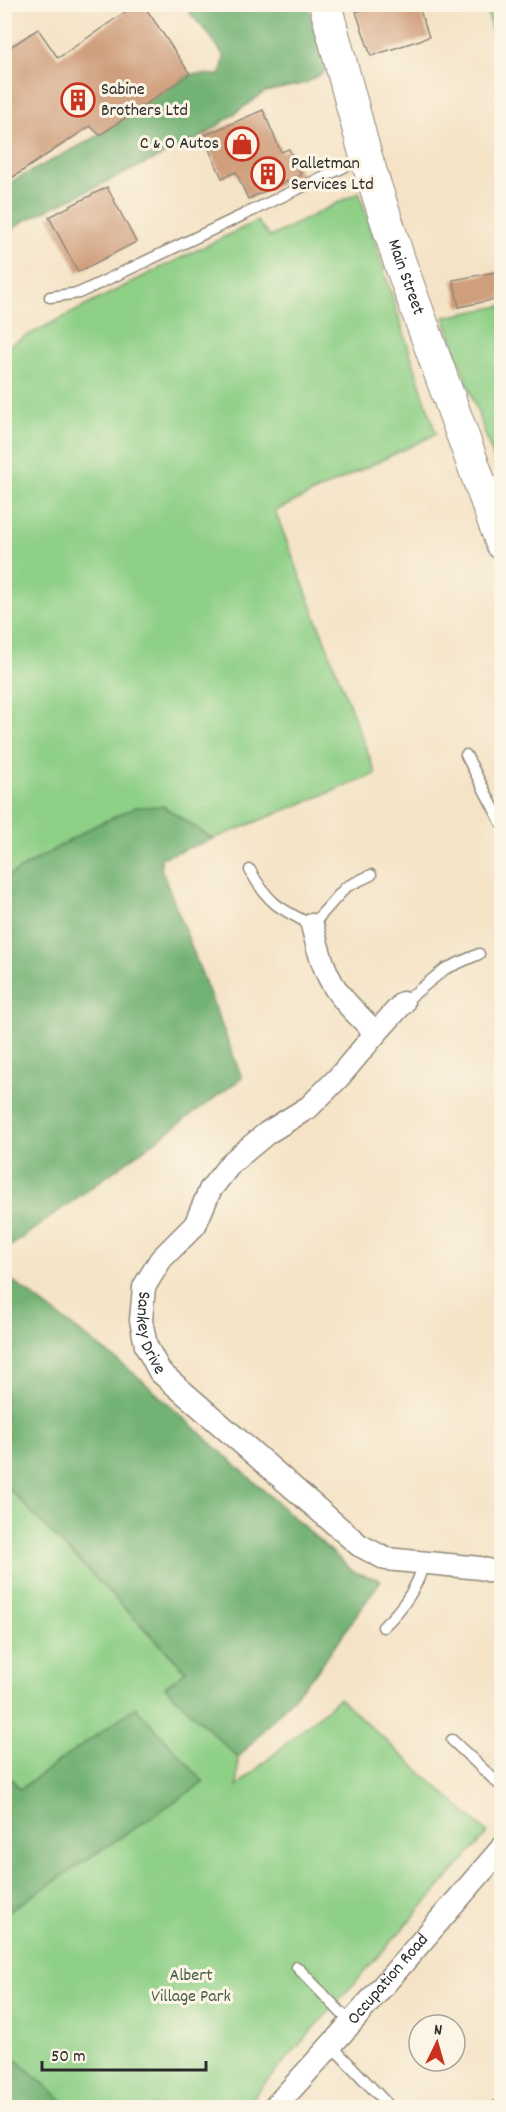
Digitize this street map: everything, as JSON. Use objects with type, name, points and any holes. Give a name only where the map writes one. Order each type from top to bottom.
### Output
[{"type":"street","name":"Main Street","points":[[325,4],[366,157],[400,263],[501,544]]},
{"type":"street","points":[[312,925],[320,956],[333,984],[349,1006],[376,1033]]},
{"type":"street","name":"Sankey Drive","points":[[403,1003],[339,1077],[309,1107],[267,1133],[231,1163],[210,1190],[195,1225],[161,1260],[144,1287],[141,1320],[146,1346],[160,1372],[358,1545],[386,1559],[480,1568],[501,1574]]},
{"type":"street","name":"Occupation Road","points":[[274,2108],[351,2023],[501,1848]]},
{"type":"lane","points":[[50,297],[79,293],[366,157]]},
{"type":"lane","points":[[466,755],[501,824]]},
{"type":"lane","points":[[250,870],[263,893],[271,901],[284,912],[312,925],[346,887],[371,875]]},
{"type":"lane","points":[[403,1003],[445,969],[480,954]]},
{"type":"lane","points":[[383,1627],[392,1619],[417,1584],[424,1562]]},
{"type":"lane","points":[[452,1740],[501,1787]]},
{"type":"lane","points":[[297,1966],[351,2023]]},
{"type":"lane","points":[[330,2044],[390,2108]]},
{"type":"lane","points":[[493,2108],[501,2104]]},
{"type":"green space","points":[[183,5],[308,5],[326,71],[306,83],[265,92],[203,136],[24,221],[5,235],[5,185],[100,135],[190,74],[221,75],[224,56]]},
{"type":"green space","points":[[486,5],[501,5],[501,75]]},
{"type":"green space","points":[[359,192],[436,434],[275,511],[376,774],[213,839],[163,806],[28,865],[5,878],[5,347],[257,221],[270,237]]},
{"type":"green space","points":[[502,306],[501,479],[444,317]]},
{"type":"green space","points":[[163,806],[213,839],[161,858],[161,868],[242,1078],[5,1250],[5,878],[96,825],[136,807]]},
{"type":"green space","points":[[5,1275],[135,1374],[354,1572],[381,1580],[318,1670],[238,1758],[165,1687],[186,1671],[8,1488],[5,1491]]},
{"type":"green space","name":"Albert Village Park","points":[[8,1488],[186,1672],[165,1687],[238,1758],[237,1786],[339,1698],[488,1833],[244,2107],[70,2107],[5,2050],[5,1906],[136,1707],[20,1789],[5,1772],[4,1491]]},
{"type":"green space","points":[[136,1707],[204,1782],[5,1914],[5,1772],[20,1789]]},
{"type":"green space","points":[[5,2050],[70,2107],[5,2107]]},
{"type":"building","name":"Sabine Brothers Ltd","points":[[137,4],[143,4],[190,74],[100,135],[90,126],[4,183],[4,51],[38,29],[58,58]]},
{"type":"building","points":[[380,4],[418,4],[429,37],[371,56],[356,12]]},
{"type":"building","name":"C & O Autos","points":[[263,110],[281,152],[289,149],[301,175],[248,199],[236,172],[222,178],[203,136]]},
{"type":"building","points":[[107,187],[136,242],[78,272],[49,217]]},
{"type":"building","points":[[501,271],[501,298],[459,307],[453,280]]},
{"type":"place","name":"Sabine Brothers Ltd","points":[[78,100]]},
{"type":"place","name":"C & O Autos","points":[[242,144]]},
{"type":"place","name":"Palletman Services Ltd","points":[[268,174]]}]
